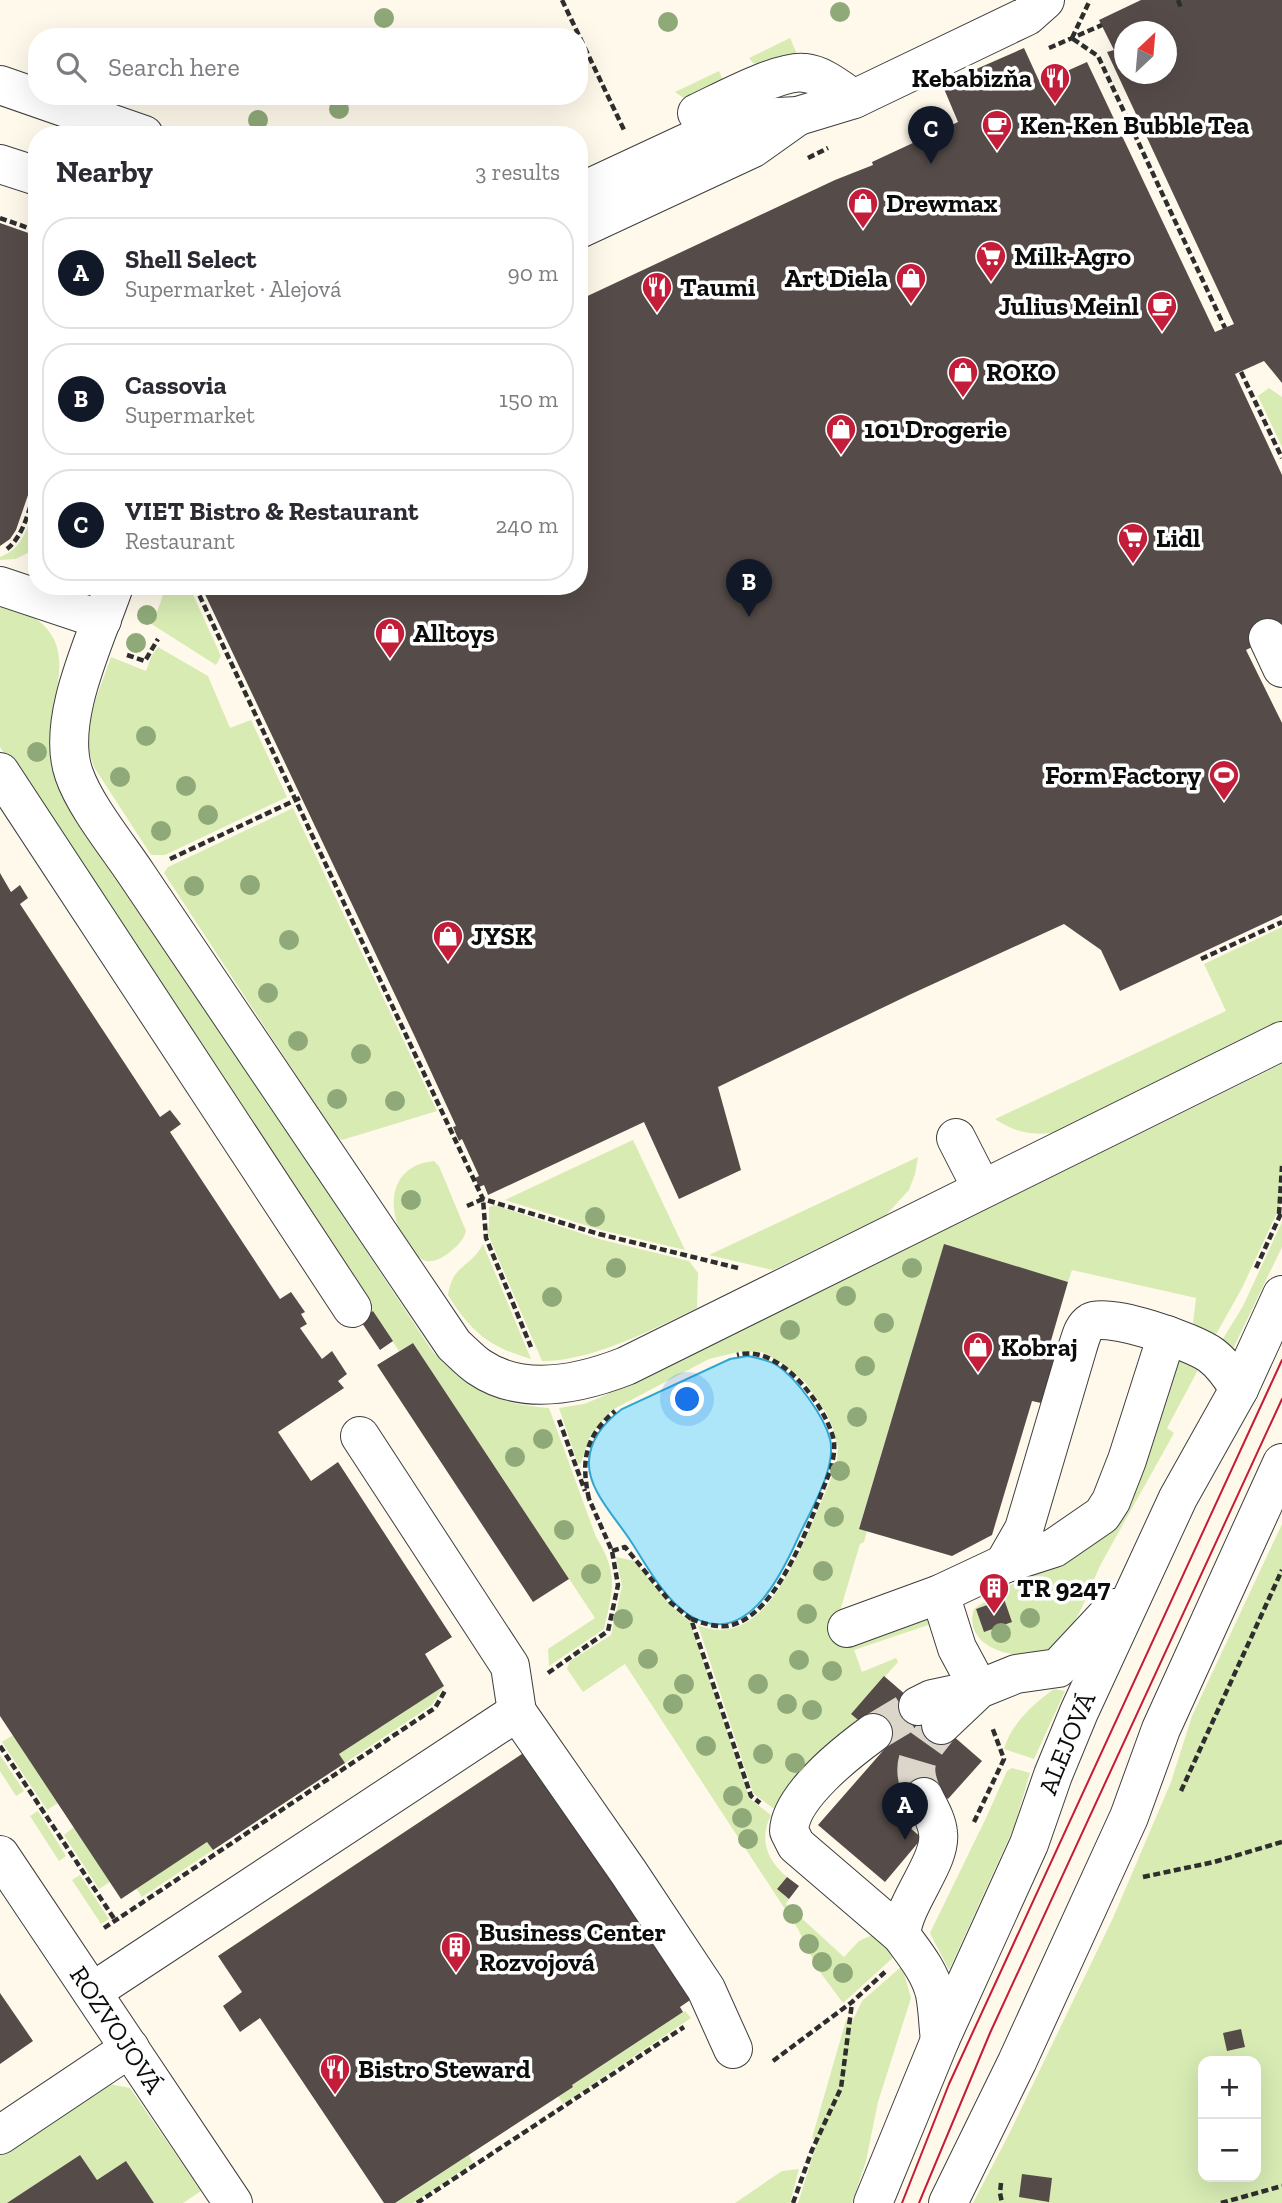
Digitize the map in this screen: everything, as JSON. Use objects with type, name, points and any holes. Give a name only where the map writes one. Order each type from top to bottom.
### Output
[{"type":"street","points":[[588,189],[738,119],[798,116],[854,99],[1027,16],[1045,0]]},
{"type":"street","points":[[588,160],[794,72],[817,76],[854,99]]},
{"type":"street","points":[[0,85],[28,95]]},
{"type":"street","points":[[58,105],[118,126]]},
{"type":"street","points":[[588,225],[753,148],[798,116]]},
{"type":"street","points":[[0,164],[28,173]]},
{"type":"street","points":[[0,586],[28,590]]},
{"type":"street","points":[[57,595],[108,603],[77,689],[67,747],[74,775],[89,802],[454,1345],[478,1367],[502,1379],[547,1385],[578,1382],[626,1366],[1282,1041]]},
{"type":"street","points":[[0,772],[352,1308]]},
{"type":"street","points":[[956,1138],[982,1189]]},
{"type":"street","name":"ALEJOVÁ","points":[[873,2203],[940,2040],[1029,1844],[1079,1712],[1178,1498],[1239,1389],[1282,1295]]},
{"type":"street","points":[[1004,1564],[1024,1529],[1078,1346],[1087,1325],[1094,1320],[1109,1320],[1185,1341],[1210,1354],[1226,1369],[1239,1389]]},
{"type":"street","points":[[847,1628],[940,1594],[1004,1564],[1054,1548],[1102,1515],[1111,1501],[1127,1460],[1167,1335]]},
{"type":"street","points":[[360,1436],[510,1666],[517,1712],[629,1873],[705,1989],[733,2049]]},
{"type":"street","points":[[948,2203],[1017,2062],[1129,1817],[1161,1729],[1282,1463]]},
{"type":"street","points":[[930,1716],[979,1689],[1016,1674],[1058,1668],[1141,1577]]},
{"type":"street","points":[[940,1594],[957,1648],[979,1689]]},
{"type":"street","points":[[92,1992],[517,1712]]},
{"type":"street","points":[[873,1733],[834,1763],[820,1779],[793,1814],[789,1831],[796,1845],[901,1935],[930,1980],[935,1994],[940,2040]]},
{"type":"street","points":[[901,1935],[908,1909],[938,1844],[937,1826],[924,1797]]},
{"type":"street","name":"ROZVOJOVÁ","points":[[0,1855],[233,2203]]},
{"type":"street","points":[[0,2134],[130,2048]]},
{"type":"path","points":[[562,0],[575,28]]},
{"type":"path","points":[[1072,38],[1090,0]]},
{"type":"path","points":[[1178,0],[1181,8]]},
{"type":"path","points":[[1072,38],[1102,25]]},
{"type":"path","points":[[1072,38],[1098,56],[1226,328]]},
{"type":"path","points":[[588,55],[629,143]]},
{"type":"path","points":[[0,218],[28,228]]},
{"type":"path","points":[[1241,372],[1282,458]]},
{"type":"path","points":[[0,552],[9,548],[17,538],[28,508]]},
{"type":"path","points":[[198,595],[483,1199],[486,1238],[612,1552],[618,1585],[608,1631],[542,1677],[517,1712]]},
{"type":"path","points":[[137,875],[302,797]]},
{"type":"path","points":[[1202,959],[1282,922]]},
{"type":"path","points":[[1279,1217],[1282,1166]]},
{"type":"path","points":[[467,1206],[483,1199],[599,1234],[793,1282]]},
{"type":"path","points":[[612,1552],[625,1547],[671,1603],[691,1619],[709,1626],[728,1626],[747,1618],[771,1596],[793,1559],[831,1469],[834,1455],[833,1437],[822,1411],[802,1384],[778,1363],[762,1355],[734,1356]]},
{"type":"path","points":[[589,1499],[584,1475],[589,1445],[601,1424],[621,1408]]},
{"type":"path","points":[[691,1619],[751,1796]]},
{"type":"path","points":[[103,1928],[435,1708],[446,1689]]},
{"type":"path","points":[[0,1746],[115,1920]]},
{"type":"path","points":[[1142,1877],[1214,1862],[1282,1842]]},
{"type":"path","points":[[793,2203],[811,2150],[841,2088],[852,2002]]},
{"type":"path","points":[[417,2203],[714,2007]]},
{"type":"path","points":[[1221,2203],[1282,2186]]},
{"type":"green space","points":[[790,38],[797,54],[770,66],[753,63],[749,58]]},
{"type":"green space","points":[[719,71],[726,87],[688,101],[675,92]]},
{"type":"green space","points":[[1269,388],[1282,397],[1282,447],[1258,396]]},
{"type":"green space","points":[[28,525],[28,553],[16,559],[0,560],[0,557],[21,541]]},
{"type":"green space","points":[[163,595],[193,595],[221,656],[216,665],[139,616],[142,607],[157,612]]},
{"type":"green space","points":[[0,604],[24,612],[44,625],[57,648],[59,673],[50,741],[52,768],[57,785],[433,1352],[459,1376],[485,1393],[514,1403],[549,1408],[596,1537],[608,1561],[612,1582],[604,1629],[549,1666],[548,1649],[595,1618],[413,1343],[399,1351],[0,747]]},
{"type":"green space","points":[[158,647],[208,676],[230,728],[251,720],[287,797],[165,855],[151,855],[94,767],[87,745],[90,715],[111,657],[146,671]]},
{"type":"green space","points":[[293,808],[437,1111],[342,1140],[336,1136],[164,873],[168,867]]},
{"type":"green space","points":[[1282,927],[1282,1021],[1058,1132],[1025,1132],[1010,1128],[995,1119],[1226,1011],[1204,964]]},
{"type":"green space","points":[[1282,1064],[1282,1202],[1242,1288],[1214,1338],[1193,1323],[1196,1298],[1072,1270],[1068,1282],[944,1245],[859,1528],[867,1531],[864,1542],[860,1544],[834,1631],[919,1617],[934,1623],[854,1650],[862,1672],[896,1658],[898,1662],[852,1713],[858,1720],[774,1809],[753,1793],[698,1625],[720,1630],[739,1626],[757,1615],[785,1580],[837,1461],[838,1447],[826,1412],[805,1382],[779,1361],[762,1352],[742,1351],[709,1359],[612,1410],[590,1436],[581,1463],[578,1464],[559,1408],[584,1404],[601,1397]]},
{"type":"green space","points":[[633,1140],[685,1250],[601,1230],[505,1200]]},
{"type":"green space","points":[[918,1157],[909,1190],[886,1215],[773,1270],[709,1255]]},
{"type":"green space","points":[[434,1161],[439,1166],[466,1231],[461,1242],[446,1255],[434,1261],[426,1261],[415,1254],[400,1231],[394,1204],[399,1181],[407,1171],[419,1164]]},
{"type":"green space","points":[[494,1205],[599,1239],[689,1261],[698,1273],[697,1308],[601,1350],[561,1360],[542,1361],[487,1232],[489,1207]]},
{"type":"green space","points":[[1282,1222],[1282,1247],[1230,1355],[1221,1342],[1243,1306]]},
{"type":"green space","points":[[483,1244],[531,1359],[504,1349],[482,1336],[465,1319],[448,1295],[458,1271],[473,1258]]},
{"type":"green space","points":[[1187,1358],[1199,1368],[1167,1428],[1174,1433],[1101,1564],[1066,1635],[1047,1650],[1032,1654],[1001,1652],[988,1645],[978,1636],[973,1624],[974,1609],[1004,1588],[1057,1563],[1178,1360]]},
{"type":"green space","points":[[1282,1524],[1282,2203],[973,2203],[1113,1918],[1171,1782],[1192,1716]]},
{"type":"green space","points":[[616,1557],[634,1561],[671,1606],[690,1622],[750,1799],[771,1815],[765,1840],[774,1863],[787,1877],[777,1889],[789,1899],[786,1904],[844,1957],[859,1941],[872,1935],[896,1955],[843,2003],[817,1968],[798,1929],[625,1664],[583,1692],[567,1669],[570,1661],[611,1635],[622,1586]]},
{"type":"green space","points":[[444,1686],[432,1705],[345,1763],[339,1754]]},
{"type":"green space","points":[[1054,1689],[1065,1691],[1034,1759],[1004,1749],[1012,1731],[1024,1715]]},
{"type":"green space","points":[[13,1735],[58,1803],[47,1810],[2,1742]]},
{"type":"green space","points":[[0,1755],[24,1791],[16,1796],[0,1771]]},
{"type":"green space","points":[[1012,1768],[1030,1773],[1014,1827],[949,1970],[930,1933],[1007,1771]]},
{"type":"green space","points":[[38,1811],[66,1856],[59,1861],[30,1816]]},
{"type":"green space","points":[[74,1827],[110,1882],[99,1889],[64,1835]]},
{"type":"green space","points":[[207,1842],[213,1850],[142,1897],[136,1888]]},
{"type":"green space","points":[[80,1875],[109,1919],[101,1924],[72,1880]]},
{"type":"green space","points":[[902,1966],[911,1998],[878,2102],[866,2161],[852,2203],[798,2203],[817,2142],[812,2138],[846,2020],[852,2022],[862,2001]]},
{"type":"green space","points":[[685,2011],[691,2018],[563,2104],[558,2096],[573,2087],[572,2085]]},
{"type":"green space","points":[[109,2084],[130,2088],[201,2191],[183,2203],[154,2203],[126,2161],[97,2180],[80,2155],[7,2203],[0,2203],[0,2156]]},
{"type":"green space","points":[[469,2155],[473,2163],[413,2203],[395,2203]]},
{"type":"green space","points":[[799,2169],[790,2203],[735,2203],[782,2171]]},
{"type":"water","points":[[748,1356],[778,1366],[809,1399],[830,1439],[830,1463],[815,1502],[781,1572],[758,1605],[743,1617],[727,1623],[709,1623],[680,1608],[656,1580],[597,1492],[590,1471],[590,1453],[600,1431],[622,1409],[730,1359]]},
{"type":"building","points":[[1141,0],[1282,0],[1282,383],[1264,361],[1235,374],[1282,475],[1282,632],[1246,650],[1282,723],[1282,915],[1120,991],[1101,950],[1064,924],[909,995],[718,1087],[741,1170],[679,1199],[644,1122],[488,1195],[484,1185],[479,1187],[475,1178],[479,1176],[462,1139],[459,1141],[453,1127],[456,1126],[415,1037],[205,595],[588,595],[588,296],[835,180],[873,165],[872,162],[958,122],[942,84],[1024,48],[1040,83],[1087,62],[1215,332],[1234,324],[1122,84],[1177,84],[1177,21],[1114,21],[1114,50],[1099,20]]},
{"type":"building","points":[[1114,50],[1114,67],[1107,52]]},
{"type":"building","points":[[0,223],[28,233],[28,495],[16,530],[10,539],[0,546]]},
{"type":"building","points":[[0,873],[11,892],[20,885],[28,898],[20,904],[160,1117],[170,1110],[181,1124],[170,1132],[280,1299],[291,1292],[305,1312],[301,1314],[307,1324],[300,1328],[322,1359],[332,1351],[347,1374],[338,1381],[344,1388],[278,1432],[311,1481],[338,1462],[452,1637],[425,1654],[444,1686],[339,1754],[345,1763],[213,1850],[207,1842],[121,1899],[0,1716]]},
{"type":"building","name":"Kobraj","points":[[944,1244],[1068,1282],[1050,1344],[1059,1347],[1041,1403],[1032,1401],[992,1535],[952,1556],[859,1529]]},
{"type":"building","points":[[373,1311],[393,1341],[380,1350],[360,1320]]},
{"type":"building","points":[[413,1343],[569,1579],[533,1602],[377,1365]]},
{"type":"building","name":"TR 9247","points":[[1004,1599],[1012,1622],[984,1632],[976,1609]]},
{"type":"building","points":[[884,1676],[982,1761],[948,1799],[933,1787],[903,1822],[922,1838],[885,1882],[818,1825],[888,1745],[851,1714]]},
{"type":"building","name":"Business Center Rozvojová","points":[[528,1750],[696,1996],[680,2007],[683,2012],[572,2085],[573,2087],[395,2203],[384,2203],[260,2018],[240,2032],[223,2006],[242,1992],[218,1956]]},
{"type":"building","points":[[787,1877],[799,1886],[789,1899],[777,1889]]},
{"type":"building","points":[[0,1993],[33,2041],[0,2064]]},
{"type":"building","points":[[1241,2029],[1245,2047],[1227,2051],[1223,2033]]},
{"type":"building","points":[[80,2155],[97,2180],[126,2161],[154,2203],[7,2203]]},
{"type":"building","points":[[1022,2174],[1052,2178],[1049,2202],[1019,2197]]},
{"type":"tunnel","points":[[873,1733],[918,1706]]},
{"type":"tunnel","points":[[924,1797],[916,1766],[922,1751],[941,1725]]},
{"type":"tram line","points":[[902,2203],[949,2084],[1282,1360]]},
{"type":"tram line","points":[[919,2203],[990,2033],[1282,1399]]},
{"type":"place","name":"Kebabizňa","points":[[1055,105]]},
{"type":"place","name":"Ken-Ken Bubble Tea","points":[[997,152]]},
{"type":"place","name":"VIET Bistro & Restaurant","points":[[931,164]]},
{"type":"place","name":"Drewmax","points":[[863,230]]},
{"type":"place","name":"Milk-Agro","points":[[991,283]]},
{"type":"place","name":"Art Diela","points":[[911,305]]},
{"type":"place","name":"Taumi","points":[[657,314]]},
{"type":"place","name":"Julius Meinl","points":[[1162,333]]},
{"type":"place","name":"ROKO","points":[[963,399]]},
{"type":"place","name":"101 Drogerie","points":[[841,456]]},
{"type":"place","name":"Lidl","points":[[1133,565]]},
{"type":"place","name":"Cassovia","points":[[749,617]]},
{"type":"place","name":"Alltoys","points":[[390,660]]},
{"type":"place","name":"Form Factory","points":[[1224,802]]},
{"type":"place","name":"JYSK","points":[[448,963]]},
{"type":"place","name":"Kobraj","points":[[978,1374]]},
{"type":"place","name":"TR 9247","points":[[994,1615]]},
{"type":"place","name":"Shell Select","points":[[905,1840]]},
{"type":"place","name":"Business Center Rozvojová","points":[[456,1974]]},
{"type":"place","name":"Bistro Steward","points":[[335,2096]]}]
